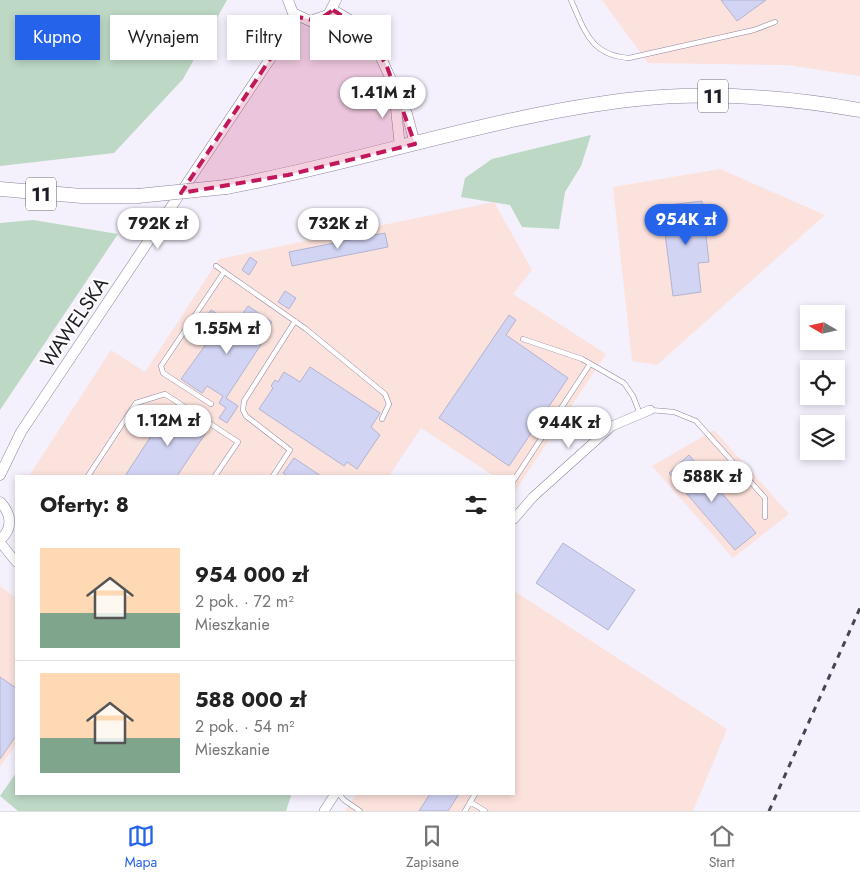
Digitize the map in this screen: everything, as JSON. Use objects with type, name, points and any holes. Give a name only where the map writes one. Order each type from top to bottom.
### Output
[{"type":"highway","name":"11","points":[[0,189],[74,196],[138,196],[226,187],[288,175],[400,147],[566,110],[640,99],[702,96],[750,97],[822,103],[860,110]]},
{"type":"street","points":[[288,0],[290,7],[296,15]]},
{"type":"street","points":[[300,17],[317,21],[332,10],[336,0]]},
{"type":"street","points":[[332,10],[355,23],[369,37],[386,64],[394,89],[407,114],[415,144]]},
{"type":"street","name":"WAWELSKA","points":[[0,475],[22,432],[269,60]]},
{"type":"street","points":[[394,89],[400,147]]},
{"type":"street","points":[[515,518],[533,497],[612,426],[650,410]]},
{"type":"street","points":[[0,502],[13,523],[0,541],[15,561]]},
{"type":"street","points":[[324,811],[334,795]]},
{"type":"lane","points":[[571,0],[589,40],[613,56],[629,58],[754,30],[775,22]]},
{"type":"lane","points":[[216,266],[295,321],[385,394],[389,404],[382,418]]},
{"type":"lane","points":[[211,404],[163,373],[161,366],[224,272]]},
{"type":"lane","points":[[274,475],[290,450],[246,416],[243,410],[244,401],[295,321]]},
{"type":"lane","points":[[523,340],[590,364],[624,383],[633,396],[640,414]]},
{"type":"lane","points":[[515,478],[590,364]]},
{"type":"lane","points":[[89,475],[136,404],[165,394],[238,442],[216,475]]},
{"type":"lane","points":[[650,410],[674,412],[696,420],[766,498],[765,517]]},
{"type":"lane","points":[[340,795],[360,811]]},
{"type":"lane","points":[[464,811],[474,795]]},
{"type":"lane","points":[[470,802],[485,811]]},
{"type":"highlighted area","points":[[333,10],[361,28],[386,64],[415,144],[288,175],[181,193],[298,17],[317,21]]},
{"type":"shaded area","points":[[602,0],[860,0],[860,76],[787,65],[648,63]]},
{"type":"shaded area","points":[[720,169],[825,215],[657,365],[632,361],[613,187]]},
{"type":"shaded area","points":[[494,202],[532,270],[513,294],[606,354],[515,491],[515,475],[492,475],[421,428],[390,475],[30,475],[111,350],[145,372],[219,259]]},
{"type":"shaded area","points":[[714,430],[789,514],[733,558],[652,466]]},
{"type":"shaded area","points":[[0,586],[15,597],[15,745],[0,767]]},
{"type":"shaded area","points":[[515,592],[727,729],[693,811],[345,811],[355,795],[515,795]]},
{"type":"green space","points":[[0,0],[227,0],[217,18],[217,15],[110,15],[110,60],[194,60],[183,79],[114,153],[0,166]]},
{"type":"green space","points":[[591,135],[581,166],[565,192],[559,229],[522,227],[510,205],[461,197],[465,178],[492,159]]},
{"type":"green space","points":[[33,220],[118,234],[0,410],[0,223]]},
{"type":"green space","points":[[15,774],[15,795],[291,796],[286,811],[18,811],[0,796]]},
{"type":"building","points":[[721,0],[766,0],[737,21]]},
{"type":"building","points":[[702,201],[709,262],[698,263],[701,292],[673,296],[663,218],[671,217],[669,205]]},
{"type":"building","points":[[385,233],[388,247],[292,266],[289,252]]},
{"type":"building","points":[[250,257],[257,262],[249,275],[242,270]]},
{"type":"building","points":[[285,291],[296,298],[289,309],[278,302]]},
{"type":"building","points":[[248,306],[272,322],[259,341],[262,343],[226,398],[238,406],[227,423],[219,418],[226,408],[219,403],[223,396],[207,386],[202,393],[181,379],[217,329],[204,320],[211,310],[235,325]]},
{"type":"building","points":[[509,315],[516,320],[506,335],[568,378],[509,466],[439,418]]},
{"type":"building","points":[[310,367],[380,413],[371,427],[380,435],[357,469],[347,462],[344,466],[259,409],[273,388],[271,386],[275,380],[278,382],[284,372],[300,382]]},
{"type":"building","points":[[170,407],[207,431],[178,475],[126,475]]},
{"type":"building","points":[[689,455],[756,533],[735,550],[669,473]]},
{"type":"building","points":[[294,458],[320,475],[286,475],[283,473]]},
{"type":"building","points":[[563,543],[635,590],[608,630],[536,583]]},
{"type":"building","points":[[0,677],[15,687],[15,737],[0,759]]},
{"type":"building","points":[[429,795],[458,795],[448,811],[419,811]]},
{"type":"railway","points":[[769,811],[860,608]]}]
